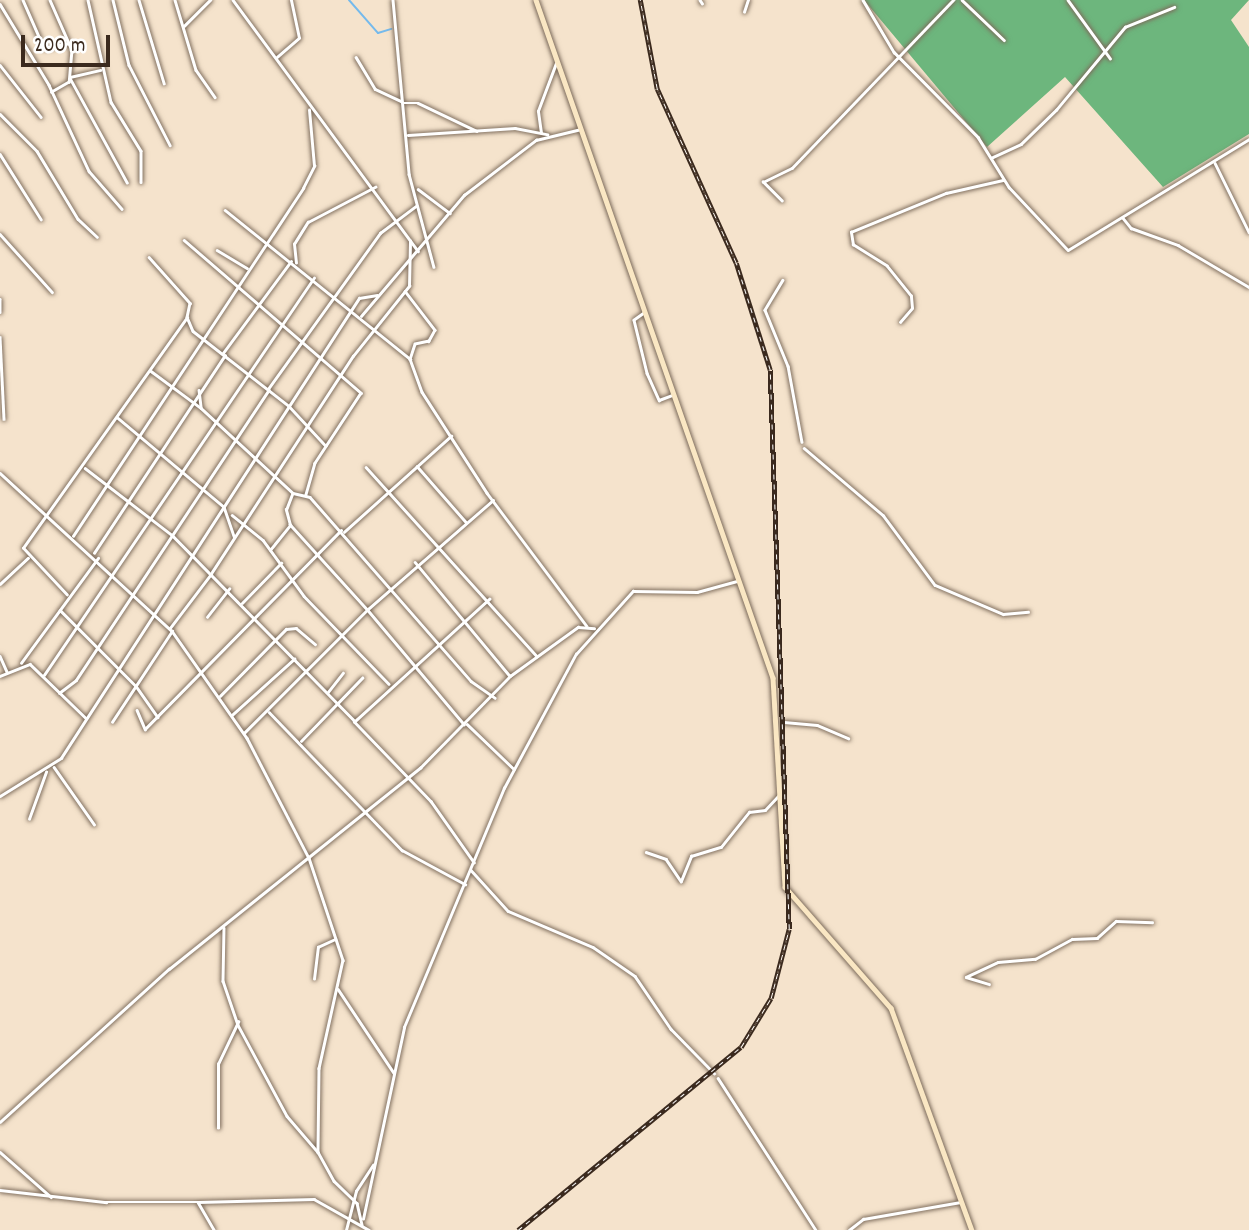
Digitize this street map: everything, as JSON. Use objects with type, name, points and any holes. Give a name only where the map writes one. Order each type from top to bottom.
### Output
[{"type":"street","points":[[23,0],[44,48],[71,43]]},
{"type":"street","points":[[50,0],[71,43],[70,77],[127,181]]},
{"type":"street","points":[[88,0],[101,69],[115,112],[141,149],[141,182]]},
{"type":"street","points":[[113,0],[129,65],[170,145]]},
{"type":"street","points":[[139,0],[164,83]]},
{"type":"street","points":[[175,0],[196,69],[215,97]]},
{"type":"street","points":[[184,26],[210,0]]},
{"type":"street","points":[[233,0],[278,57],[309,110],[375,187],[418,251]]},
{"type":"street","points":[[278,57],[299,38],[291,0]]},
{"type":"street","points":[[393,0],[402,102],[416,206],[429,239],[433,267]]},
{"type":"street","points":[[536,0],[773,678],[789,897],[891,1008],[971,1230]]},
{"type":"street","points":[[744,12],[748,0]]},
{"type":"street","points":[[863,0],[899,57],[978,137],[1004,180],[1068,250],[1249,139]]},
{"type":"street","points":[[782,201],[763,182],[792,167],[953,0]]},
{"type":"street","points":[[962,0],[1004,40]]},
{"type":"street","points":[[1069,1],[1110,58]]},
{"type":"street","points":[[0,4],[52,92],[89,171],[122,209]]},
{"type":"street","points":[[991,159],[1021,144],[1091,74],[1104,50],[1128,25],[1174,7]]},
{"type":"street","points":[[356,57],[374,89],[402,102],[418,103],[477,131]]},
{"type":"street","points":[[541,133],[538,111],[557,60]]},
{"type":"street","points":[[0,65],[41,117]]},
{"type":"street","points":[[52,92],[70,77],[101,69]]},
{"type":"street","points":[[73,536],[268,241],[314,166],[309,110]]},
{"type":"street","points":[[0,114],[37,151],[78,219],[97,237]]},
{"type":"street","points":[[361,316],[450,214],[531,143],[550,135],[581,129]]},
{"type":"street","points":[[407,135],[477,131],[550,135]]},
{"type":"street","points":[[0,154],[41,219]]},
{"type":"street","points":[[1215,162],[1249,232]]},
{"type":"street","points":[[0,168],[7,164]]},
{"type":"street","points":[[900,323],[912,308],[911,296],[887,266],[853,245],[851,232],[947,193],[1004,180]]},
{"type":"street","points":[[297,265],[294,244],[308,222],[375,187]]},
{"type":"street","points":[[418,188],[450,214]]},
{"type":"street","points":[[59,692],[76,680],[136,593],[332,295],[397,220],[416,206]]},
{"type":"street","points":[[225,210],[314,277],[332,295],[361,316],[372,332],[410,359],[422,392],[493,500],[587,626],[594,628]]},
{"type":"street","points":[[1123,218],[1130,228],[1178,245],[1249,287]]},
{"type":"street","points":[[0,233],[52,292]]},
{"type":"street","points":[[184,240],[236,289],[362,395],[326,446],[305,496]]},
{"type":"street","points":[[112,722],[138,688],[171,630],[341,377],[405,291],[411,258],[410,241]]},
{"type":"street","points":[[217,250],[248,268]]},
{"type":"street","points":[[67,595],[28,557],[23,548],[85,468],[187,317],[190,303],[149,257]]},
{"type":"street","points":[[94,553],[199,390],[256,306],[291,261]]},
{"type":"street","points":[[44,675],[80,630],[314,277]]},
{"type":"street","points":[[783,280],[765,310],[788,366],[802,442]]},
{"type":"street","points":[[405,291],[435,330],[429,341],[415,344],[410,359]]},
{"type":"street","points":[[0,796],[54,768],[157,614],[191,556],[352,310],[362,296],[377,295]]},
{"type":"street","points":[[0,299],[0,312]]},
{"type":"street","points":[[644,313],[634,320],[647,373],[659,400],[672,395]]},
{"type":"street","points":[[187,317],[204,338],[289,406],[326,446]]},
{"type":"street","points":[[0,337],[4,419]]},
{"type":"street","points":[[151,371],[193,400],[292,492],[305,496],[343,531],[438,644],[479,689],[495,698]]},
{"type":"street","points":[[199,390],[201,408]]},
{"type":"street","points":[[118,418],[158,452],[185,469],[244,524],[389,684]]},
{"type":"street","points":[[137,710],[142,728],[158,717],[315,553],[451,436]]},
{"type":"street","points":[[804,448],[883,515],[935,586],[1003,614],[1028,611]]},
{"type":"street","points":[[417,466],[466,522]]},
{"type":"street","points":[[366,467],[489,598],[537,656]]},
{"type":"street","points":[[85,468],[173,535],[191,556],[229,589],[354,720],[474,863]]},
{"type":"street","points":[[0,473],[94,553],[171,630],[220,696],[243,733],[309,858],[343,960],[319,1068],[318,1152]]},
{"type":"street","points":[[292,492],[286,510],[290,524],[368,610],[465,725],[514,769]]},
{"type":"street","points":[[243,733],[269,712],[308,673],[388,587],[493,500]]},
{"type":"street","points":[[232,515],[234,539]]},
{"type":"street","points":[[270,550],[290,524]]},
{"type":"street","points":[[0,584],[28,557]]},
{"type":"street","points":[[0,676],[21,663],[60,610],[67,595],[98,558]]},
{"type":"street","points":[[415,562],[510,677]]},
{"type":"street","points":[[242,604],[281,563]]},
{"type":"street","points":[[361,1230],[404,1027],[514,769],[594,628],[633,591],[697,592],[737,581]]},
{"type":"street","points":[[207,617],[229,589]]},
{"type":"street","points":[[354,720],[411,663],[438,644],[489,598]]},
{"type":"street","points":[[60,610],[96,649],[120,668],[158,717]]},
{"type":"street","points":[[0,1122],[224,927],[406,779],[495,698],[510,677],[537,656],[587,626]]},
{"type":"street","points":[[220,696],[276,639],[294,628],[314,644]]},
{"type":"street","points":[[0,656],[7,671]]},
{"type":"street","points":[[232,715],[295,659]]},
{"type":"street","points":[[21,663],[44,675],[86,719]]},
{"type":"street","points":[[327,693],[343,673]]},
{"type":"street","points":[[301,741],[362,678]]},
{"type":"street","points":[[269,712],[301,741],[363,814],[402,850],[465,884]]},
{"type":"street","points":[[784,722],[848,738]]},
{"type":"street","points":[[54,768],[94,824]]},
{"type":"street","points":[[29,819],[46,772]]},
{"type":"street","points":[[646,852],[666,859],[681,881],[691,856],[721,847],[748,812],[765,810],[780,793]]},
{"type":"street","points":[[471,870],[508,911],[593,947],[635,976],[671,1029],[714,1073]]},
{"type":"street","points":[[989,984],[966,977],[998,962],[1035,959],[1072,939],[1099,937],[1116,921],[1152,922]]},
{"type":"street","points":[[224,927],[221,972],[237,1022],[287,1116],[318,1152],[334,1181],[354,1198],[362,1224]]},
{"type":"street","points":[[314,979],[318,947],[335,939]]},
{"type":"street","points":[[337,987],[394,1073]]},
{"type":"street","points":[[218,1128],[223,1124],[218,1064],[237,1022]]},
{"type":"street","points":[[718,1078],[816,1230]]},
{"type":"street","points":[[0,1152],[54,1199]]},
{"type":"street","points":[[345,1230],[354,1198],[375,1163]]},
{"type":"street","points":[[0,1190],[54,1199],[198,1202],[314,1199],[369,1230]]},
{"type":"street","points":[[198,1202],[214,1230]]},
{"type":"street","points":[[849,1230],[863,1219],[961,1202]]},
{"type":"green space","points":[[864,0],[1249,0],[1231,20],[1249,47],[1249,134],[1163,187],[1065,77],[987,147]]},
{"type":"waterway","points":[[349,0],[378,33],[391,29]]},
{"type":"railway","points":[[518,1230],[741,1047],[771,998],[789,929],[770,370],[736,263],[657,89],[640,0]]}]
